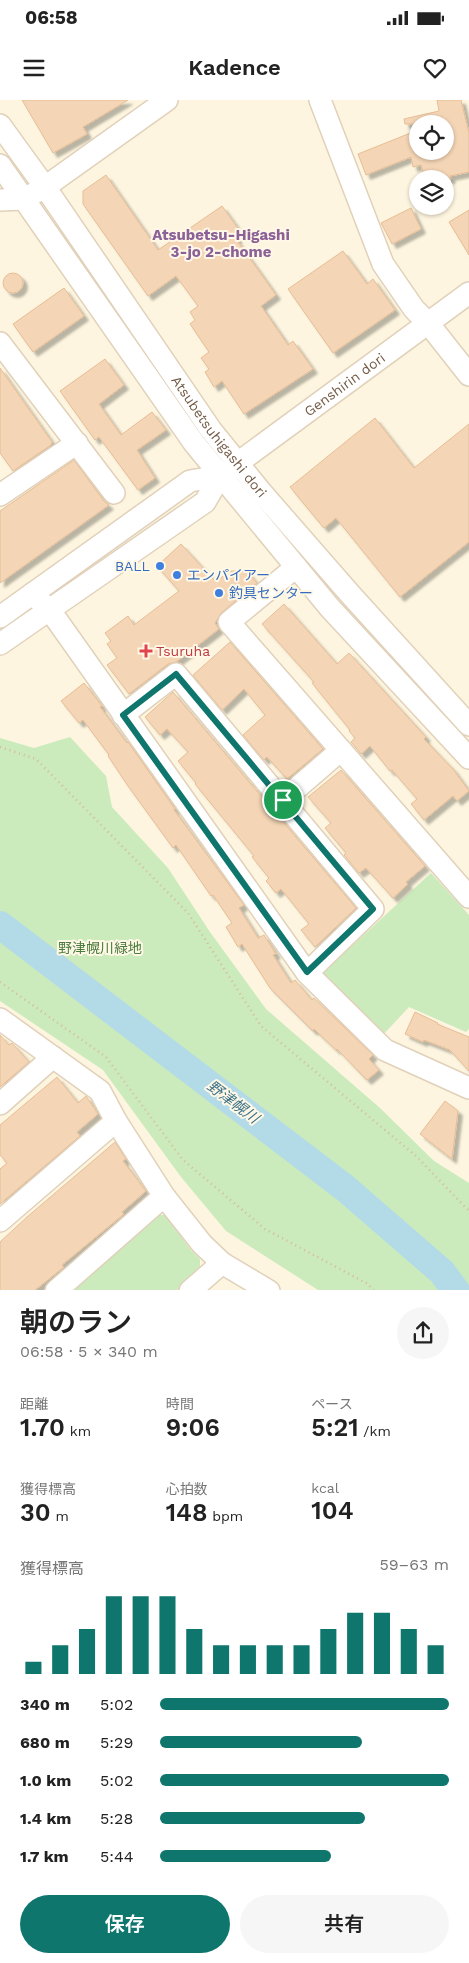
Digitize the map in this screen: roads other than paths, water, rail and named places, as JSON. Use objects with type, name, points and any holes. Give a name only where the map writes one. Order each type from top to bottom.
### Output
[{"type":"street","points":[[0,200],[24,199],[45,187],[167,100]]},
{"type":"street","points":[[320,100],[383,264],[414,309],[428,323],[469,375]]},
{"type":"street","name":"Atsubetsuhigashi dori","points":[[0,125],[45,187],[211,430],[350,594],[469,724]]},
{"type":"street","name":"Atsubetsuhigashi dori","points":[[0,165],[194,443],[220,476],[330,608],[469,758]]},
{"type":"street","name":"Genshirin dori","points":[[0,617],[190,481],[220,476],[239,463],[469,293]]},
{"type":"street","points":[[0,342],[114,493]]},
{"type":"street","points":[[0,495],[77,444]]},
{"type":"street","name":"Genshirin dori","points":[[0,644],[205,502],[220,476]]},
{"type":"street","points":[[296,568],[229,622],[469,897]]},
{"type":"street","points":[[32,594],[49,609],[307,972],[385,1050],[469,1088]]},
{"type":"street","points":[[123,715],[176,674],[373,909],[307,972]]},
{"type":"street","points":[[283,800],[342,750]]},
{"type":"street","points":[[0,1019],[100,1091],[116,1121],[164,1196],[202,1244],[222,1262],[269,1290]]},
{"type":"street","points":[[0,1104],[53,1057]]},
{"type":"street","points":[[0,1221],[116,1121]]},
{"type":"street","points":[[56,1290],[164,1196]]},
{"type":"street","points":[[190,1290],[222,1262]]},
{"type":"waterway","name":"野津幌川","points":[[0,925],[345,1188],[442,1272],[455,1290]]},
{"type":"place","name":"BALL","points":[[160,566]]},
{"type":"place","name":"エンパイアー","points":[[177,575]]},
{"type":"place","name":"釣具センター","points":[[219,593]]},
{"type":"place","name":"Tsuruha","points":[[146,651]]},
{"type":"district","name":"Atsubetsu-Higashi 3-jo 2-chome","points":[[221,244]]},
{"type":"park label","name":"野津幌川緑地","points":[[100,948]]}]
